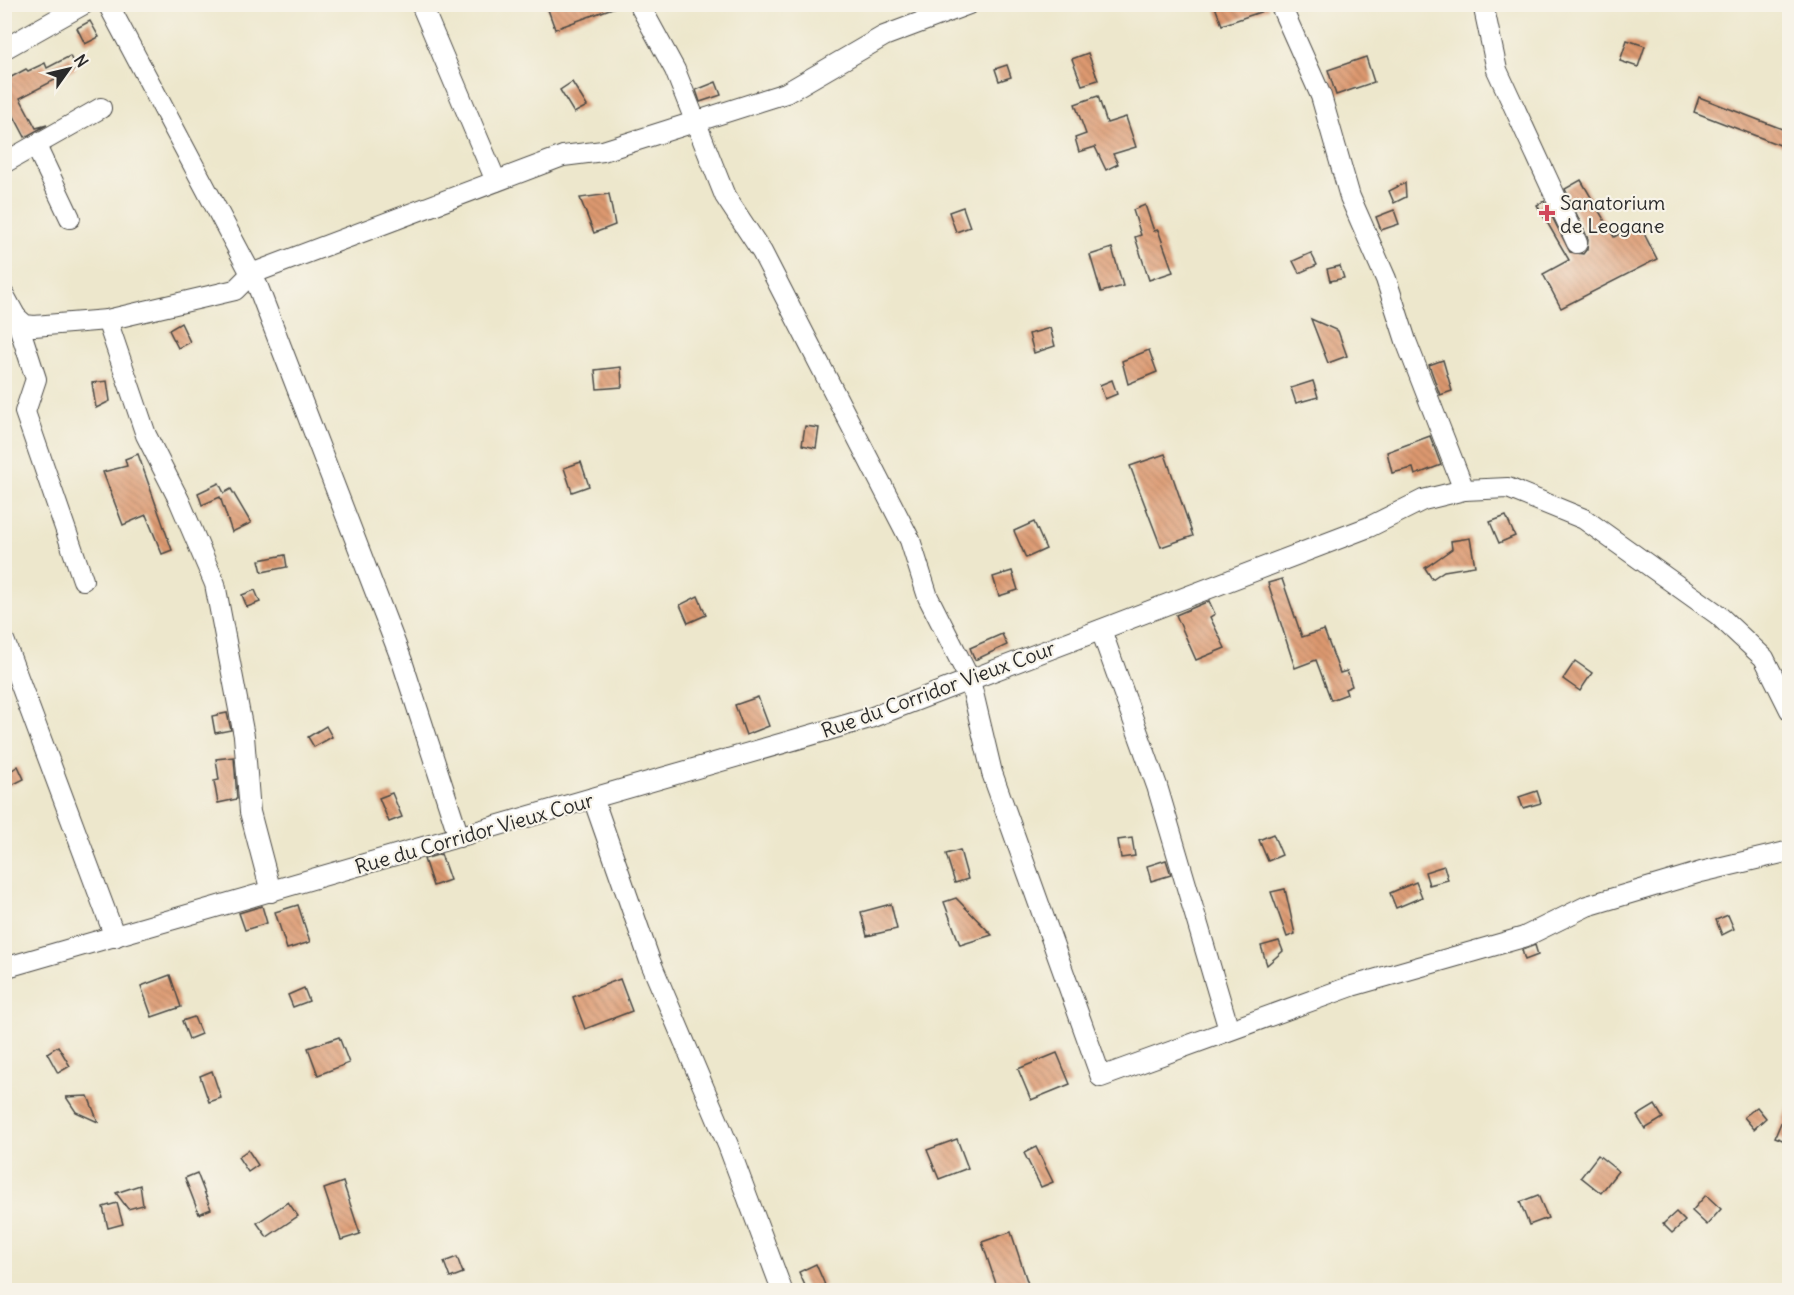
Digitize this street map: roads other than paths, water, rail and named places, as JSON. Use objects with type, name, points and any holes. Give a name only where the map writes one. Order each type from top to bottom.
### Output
[{"type":"street","points":[[4,49],[84,4]]},
{"type":"street","points":[[108,4],[250,274],[402,660],[459,837]]},
{"type":"street","points":[[421,4],[496,181]]},
{"type":"street","points":[[639,4],[675,70],[725,196],[762,252],[910,540],[928,597],[970,680],[992,773],[1101,1077],[1352,986],[1524,937],[1587,906],[1701,872],[1790,851]]},
{"type":"street","points":[[16,317],[25,325],[34,326],[107,320],[235,290],[250,274],[563,156],[603,151],[786,93],[884,36],[969,4]]},
{"type":"street","points":[[1280,4],[1321,96],[1350,197],[1386,279],[1406,341],[1464,490]]},
{"type":"street","points":[[1483,4],[1497,70],[1577,243]]},
{"type":"street","points":[[4,163],[101,108]]},
{"type":"street","points":[[36,146],[70,218]]},
{"type":"street","points":[[4,295],[16,317],[36,379],[25,412],[83,580]]},
{"type":"street","points":[[107,320],[146,435],[179,500],[215,584],[244,736],[250,812],[271,892]]},
{"type":"street","name":"Rue du Corridor Vieux Cour","points":[[4,968],[870,718],[1369,527],[1423,500],[1464,490],[1508,488],[1584,519],[1718,614],[1764,658],[1790,710]]},
{"type":"street","points":[[1101,630],[1157,786],[1229,1030]]},
{"type":"street","points":[[4,640],[115,937]]},
{"type":"street","points":[[593,798],[650,961],[732,1155],[783,1290]]},
{"type":"place","name":"Sanatorium de Leogane","points":[[1547,213]]}]
